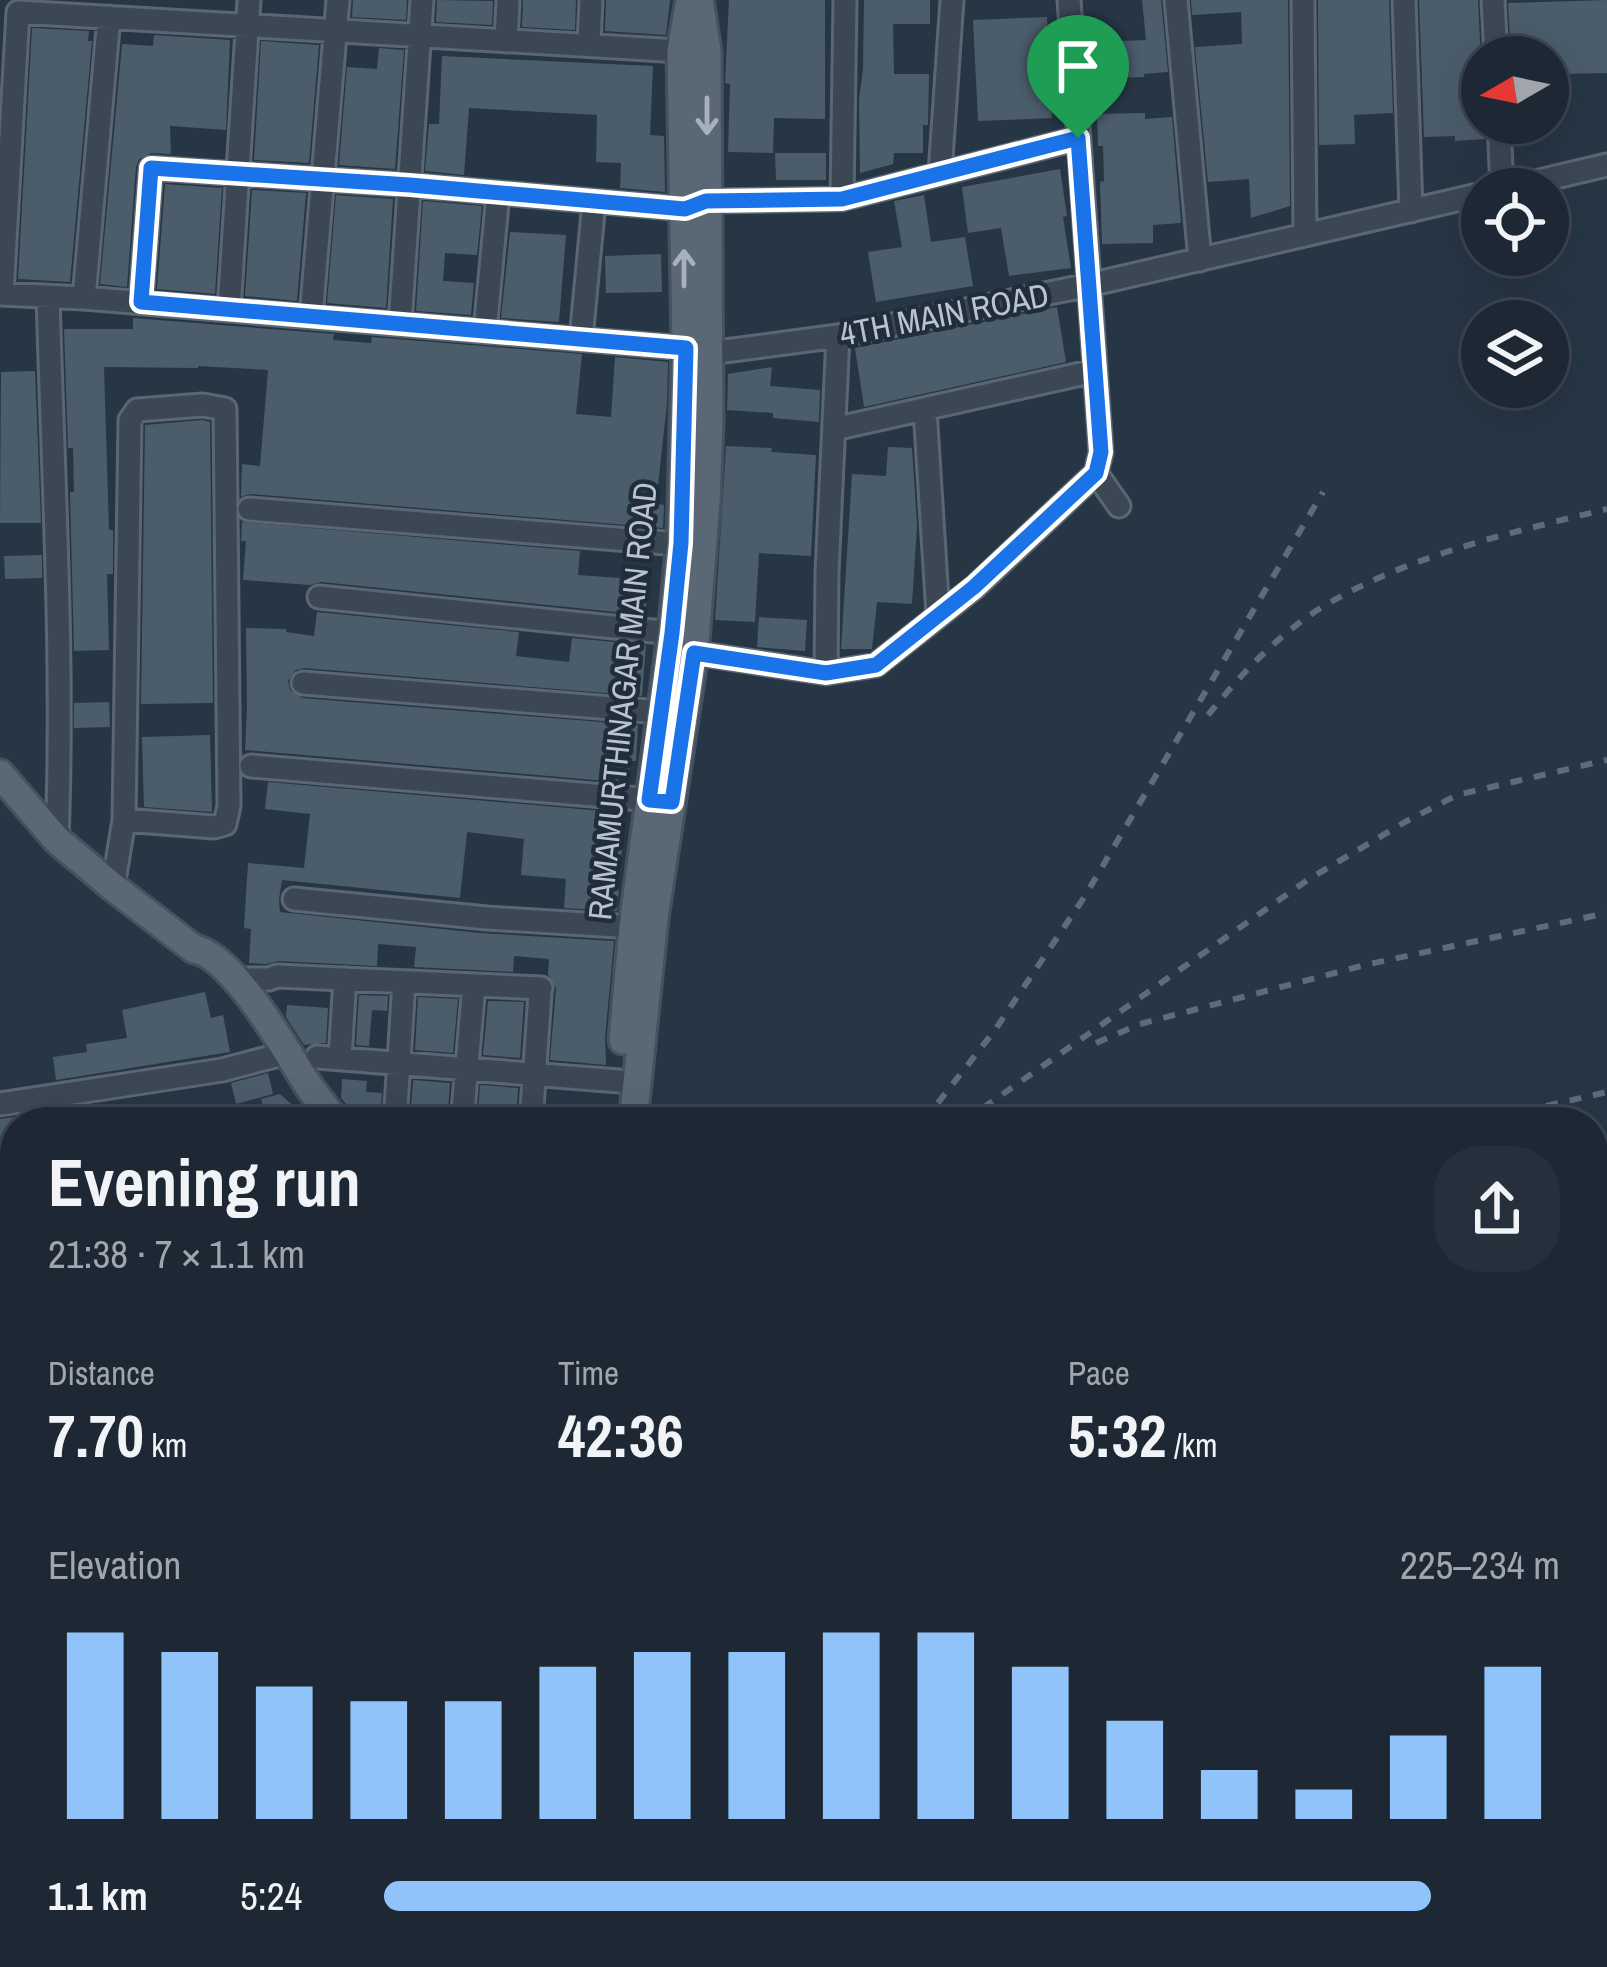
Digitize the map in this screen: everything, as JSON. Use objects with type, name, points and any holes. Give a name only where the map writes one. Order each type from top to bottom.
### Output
[{"type":"main road","name":"RAMAMURTHINAGAR MAIN ROAD","points":[[617,1107],[633,927],[660,801],[709,421],[698,350],[695,205],[681,50],[694,0]]},
{"type":"main road","name":"RAMAMURTHINAGAR MAIN ROAD","points":[[694,0],[707,51],[695,205]]},
{"type":"main road","name":"RAMAMURTHINAGAR MAIN ROAD","points":[[635,1107],[654,918],[660,712],[679,645]]},
{"type":"main road","points":[[0,774],[11,798],[57,840],[235,979],[325,1107]]},
{"type":"main road","points":[[194,949],[197,961],[240,1003],[309,1107]]},
{"type":"street","points":[[229,310],[249,0]]},
{"type":"street","points":[[311,316],[338,0]]},
{"type":"street","points":[[400,324],[422,0]]},
{"type":"street","points":[[506,41],[508,0]]},
{"type":"street","points":[[589,45],[591,0]]},
{"type":"street","points":[[842,199],[845,0]]},
{"type":"street","points":[[940,173],[952,0]]},
{"type":"street","points":[[320,597],[679,645],[826,673],[876,665],[974,587],[1096,473],[1101,452],[1070,0]]},
{"type":"street","points":[[1177,0],[1200,260]]},
{"type":"street","points":[[1303,0],[1305,235]]},
{"type":"street","points":[[1404,0],[1411,211]]},
{"type":"street","points":[[1493,0],[1495,36]]},
{"type":"street","points":[[1,294],[18,12],[681,50]]},
{"type":"street","points":[[85,298],[109,17]]},
{"type":"street","points":[[141,302],[151,168],[594,202],[695,205],[842,199],[1078,138]]},
{"type":"street","points":[[1569,174],[1607,165]]},
{"type":"street","points":[[485,331],[498,194]]},
{"type":"street","name":"4TH MAIN ROAD","points":[[1,294],[698,350],[838,336],[1088,285],[1461,199]]},
{"type":"street","points":[[581,339],[594,202]]},
{"type":"street","points":[[48,296],[58,562],[61,748],[57,840]]},
{"type":"street","points":[[826,673],[838,336]]},
{"type":"street","points":[[834,429],[1094,371]]},
{"type":"street","points":[[113,887],[124,820],[130,420],[137,410],[203,405],[224,409],[229,806],[225,824],[124,820]]},
{"type":"street","points":[[925,410],[938,615]]},
{"type":"street","points":[[1096,473],[1119,506]]},
{"type":"street","points":[[249,509],[692,545]]},
{"type":"street","points":[[303,682],[660,712]]},
{"type":"street","points":[[251,766],[660,801]]},
{"type":"street","points":[[294,898],[633,927]]},
{"type":"street","points":[[235,979],[277,976],[541,991],[533,1107]]},
{"type":"street","points":[[345,979],[328,1057],[619,1081]]},
{"type":"street","points":[[396,1107],[404,982]]},
{"type":"street","points":[[463,1107],[474,985]]},
{"type":"street","points":[[0,1104],[222,1070],[275,1055]]},
{"type":"building","points":[[353,0],[407,0],[406,20],[352,17]]},
{"type":"building","points":[[437,0],[493,1],[492,25],[436,22]]},
{"type":"building","points":[[523,0],[576,0],[575,30],[522,27]]},
{"type":"building","points":[[606,0],[670,0],[666,35],[605,31]]},
{"type":"building","points":[[729,0],[825,0],[825,119],[774,118],[773,153],[728,152]]},
{"type":"building","points":[[864,0],[930,0],[930,24],[893,24],[894,74],[929,74],[928,125],[923,125],[923,153],[894,153],[893,164],[860,173],[859,99]]},
{"type":"building","points":[[1142,0],[1161,0],[1168,72],[1095,79],[1094,42],[1146,40]]},
{"type":"building","points":[[1191,0],[1288,0],[1290,206],[1251,218],[1249,179],[1208,182],[1195,47],[1242,44],[1241,12],[1192,15]]},
{"type":"building","points":[[1318,0],[1389,0],[1393,113],[1354,115],[1355,144],[1319,145]]},
{"type":"building","points":[[1419,0],[1478,0],[1480,36],[1461,36],[1461,141],[1455,141],[1455,136],[1424,137]]},
{"type":"building","points":[[1607,0],[1607,73],[1569,74],[1569,36],[1510,36],[1508,3]]},
{"type":"building","points":[[1047,17],[1052,118],[978,121],[973,20]]},
{"type":"building","points":[[32,28],[89,31],[88,41],[92,41],[70,282],[18,279]]},
{"type":"building","points":[[154,35],[230,40],[226,130],[170,126],[171,154],[151,153],[139,159],[127,287],[100,284],[122,44],[153,46]]},
{"type":"building","points":[[261,41],[319,45],[309,163],[254,160]]},
{"type":"building","points":[[379,48],[404,50],[395,169],[339,165],[347,67],[377,69]]},
{"type":"building","points":[[442,56],[653,66],[650,135],[664,136],[665,192],[620,188],[621,163],[596,162],[597,115],[469,108],[464,175],[425,171],[429,124],[439,124]]},
{"type":"building","points":[[1145,113],[1145,119],[1172,117],[1181,223],[1153,225],[1153,243],[1102,244],[1103,146],[1098,146],[1097,114]]},
{"type":"building","points":[[775,153],[826,153],[826,180],[776,180]]},
{"type":"building","points":[[1060,169],[1071,268],[1009,276],[1001,228],[968,233],[962,187]]},
{"type":"building","points":[[165,184],[222,188],[215,294],[157,289]]},
{"type":"building","points":[[252,190],[306,193],[297,301],[245,296]]},
{"type":"building","points":[[336,195],[393,199],[386,308],[327,303]]},
{"type":"building","points":[[924,195],[931,242],[965,237],[973,286],[876,302],[868,252],[902,247],[894,201]]},
{"type":"building","points":[[423,201],[482,206],[477,255],[445,253],[443,281],[474,283],[471,315],[416,311]]},
{"type":"building","points":[[510,232],[566,235],[559,322],[501,318]]},
{"type":"building","points":[[661,254],[662,292],[606,293],[605,256]]},
{"type":"building","points":[[1057,307],[1066,362],[864,407],[855,348]]},
{"type":"building","points":[[133,318],[334,334],[333,340],[371,343],[372,337],[582,354],[576,414],[611,417],[615,357],[668,362],[656,504],[664,505],[663,528],[250,494],[241,497],[242,464],[260,466],[268,370],[104,367],[109,530],[113,530],[113,574],[107,574],[109,650],[74,651],[73,448],[68,448],[64,329],[133,329]]},
{"type":"building","points":[[772,367],[770,386],[820,390],[819,422],[727,410],[728,374]]},
{"type":"building","points":[[35,371],[41,523],[0,523],[1,372]]},
{"type":"building","points":[[210,422],[213,703],[141,704],[145,425]]},
{"type":"building","points":[[726,446],[816,455],[811,556],[759,553],[755,622],[715,620]]},
{"type":"building","points":[[888,447],[912,448],[917,525],[912,604],[877,602],[872,649],[841,649],[852,474],[886,476]]},
{"type":"building","points":[[242,522],[580,551],[578,575],[648,580],[645,615],[321,582],[243,580],[246,541],[241,541]]},
{"type":"building","points":[[42,555],[42,578],[5,579],[4,556]]},
{"type":"building","points":[[317,612],[519,632],[516,656],[569,662],[572,638],[646,645],[642,696],[304,668],[288,681],[290,690],[302,698],[638,725],[629,783],[245,750],[246,628],[286,629],[314,636]]},
{"type":"building","points":[[759,617],[807,620],[805,651],[757,647]]},
{"type":"building","points":[[109,702],[110,727],[74,728],[74,703]]},
{"type":"building","points":[[210,735],[212,812],[144,807],[142,737]]},
{"type":"building","points":[[268,782],[625,813],[617,911],[564,908],[566,879],[521,875],[524,839],[467,832],[460,898],[282,880],[279,899],[280,912],[480,933],[614,941],[606,1065],[550,1060],[556,988],[548,975],[549,959],[514,956],[513,972],[414,967],[416,947],[378,944],[377,966],[249,963],[251,929],[244,928],[248,863],[304,868],[310,814],[265,809]]},
{"type":"building","points":[[205,992],[211,1018],[223,1015],[230,1052],[56,1080],[53,1057],[87,1052],[86,1044],[127,1038],[122,1010]]},
{"type":"building","points":[[359,995],[388,996],[387,1011],[372,1010],[369,1046],[356,1045]]},
{"type":"building","points":[[418,997],[458,999],[453,1053],[415,1050]]},
{"type":"building","points":[[488,1001],[524,1002],[520,1058],[483,1055]]},
{"type":"building","points":[[287,1005],[328,1008],[326,1043],[304,1045],[286,1017]]},
{"type":"building","points":[[268,1073],[273,1094],[236,1104],[231,1083]]},
{"type":"building","points":[[342,1079],[367,1081],[366,1092],[382,1093],[381,1107],[348,1107],[341,1098]]},
{"type":"building","points":[[413,1080],[450,1083],[448,1107],[411,1107]]},
{"type":"building","points":[[480,1085],[518,1088],[517,1107],[478,1107]]},
{"type":"building","points":[[280,1094],[294,1107],[263,1107],[261,1099]]},
{"type":"railway","points":[[935,1107],[995,1030],[1085,896],[1323,492]]},
{"type":"railway","points":[[1208,715],[1279,640],[1311,614],[1361,586],[1465,546],[1607,509]]},
{"type":"railway","points":[[984,1107],[1309,879],[1405,822],[1457,795],[1607,760]]},
{"type":"railway","points":[[1096,1043],[1140,1024],[1365,965],[1607,913]]},
{"type":"railway","points":[[1542,1107],[1607,1092]]},
{"type":"route","points":[[1078,138],[1101,452],[1096,473],[974,587],[876,665],[826,673],[694,653],[672,802],[649,800],[681,543],[686,348],[141,302],[151,168],[685,209],[706,201],[842,199],[1078,138]]}]
